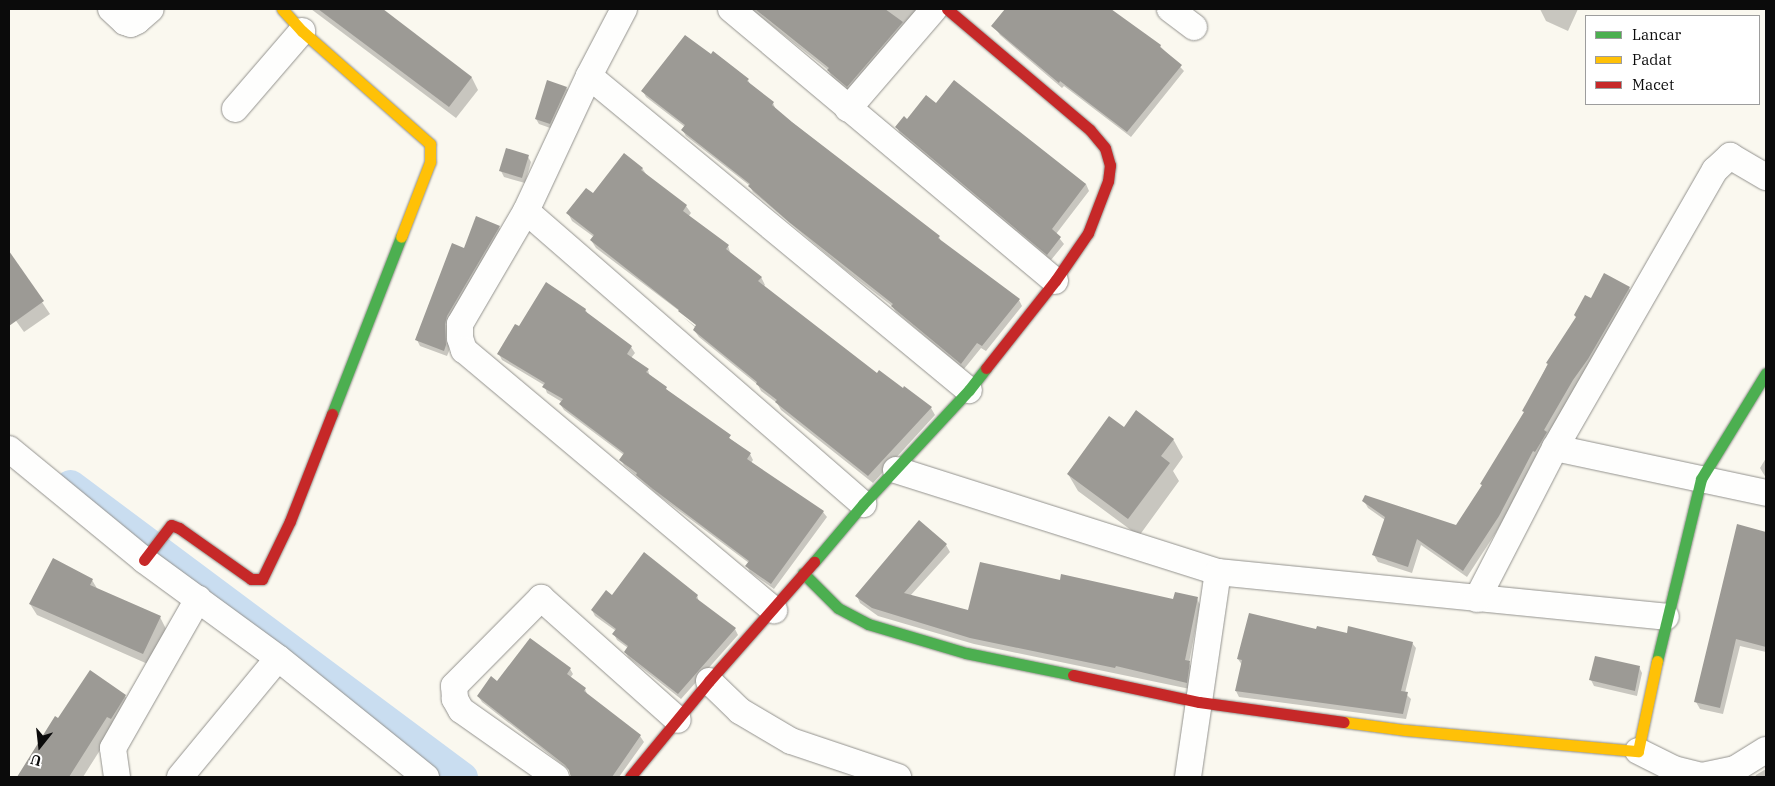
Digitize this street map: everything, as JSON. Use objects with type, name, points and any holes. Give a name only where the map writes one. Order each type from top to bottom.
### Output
[{"type":"street","points":[[111,9],[125,22],[131,24],[151,9]]},
{"type":"street","points":[[147,557],[166,529],[171,525],[180,528],[251,579],[262,579],[266,574],[290,521],[430,162],[430,144],[302,31],[282,9]]},
{"type":"street","points":[[624,9],[589,76],[526,211],[460,324],[460,338],[464,350],[774,610]]},
{"type":"street","points":[[731,9],[1055,281]]},
{"type":"street","points":[[848,108],[934,9]]},
{"type":"street","points":[[630,777],[709,682],[774,610],[803,573],[863,504],[968,390],[1055,281],[1088,233],[1108,181],[1108,156],[1105,148],[1090,130],[947,9]]},
{"type":"street","points":[[1170,9],[1194,27]]},
{"type":"street","points":[[235,109],[302,31]]},
{"type":"street","points":[[589,76],[968,390]]},
{"type":"street","points":[[1477,599],[1555,448],[1718,166],[1726,158],[1734,156],[1766,177]]},
{"type":"street","points":[[526,211],[863,504]]},
{"type":"street","points":[[1638,751],[1666,617],[1702,479],[1766,373]]},
{"type":"street","points":[[1555,448],[1766,493]]},
{"type":"street","points":[[9,449],[198,599],[278,658],[426,777]]},
{"type":"street","points":[[896,470],[1218,572],[1666,617]]},
{"type":"street","points":[[1188,777],[1218,572]]},
{"type":"street","points":[[803,573],[838,608],[868,624],[966,652],[1200,702],[1405,730],[1638,751],[1674,769],[1702,776],[1735,769],[1766,750]]},
{"type":"street","points":[[556,777],[461,710],[455,699],[454,686],[541,598],[678,720]]},
{"type":"street","points":[[117,777],[113,748],[198,599]]},
{"type":"street","points":[[180,777],[278,658]]},
{"type":"street","points":[[709,682],[740,711],[791,741],[898,777]]},
{"type":"building","points":[[318,9],[383,9],[472,77],[449,107]]},
{"type":"building","points":[[755,9],[885,9],[903,22],[847,87],[827,70],[829,68]]},
{"type":"building","points":[[1005,9],[1111,9],[1161,45],[1160,47],[1182,65],[1127,132],[1060,81],[1059,83],[991,26]]},
{"type":"building","points":[[685,35],[711,54],[713,51],[749,79],[747,81],[774,102],[772,105],[792,122],[940,236],[938,238],[1020,299],[982,346],[977,343],[961,364],[891,306],[893,304],[789,222],[748,186],[750,184],[681,130],[685,125],[641,91]]},
{"type":"building","points":[[547,80],[567,87],[550,124],[535,119]]},
{"type":"building","points":[[954,80],[1086,184],[1052,229],[1061,237],[1047,255],[895,127],[904,116],[907,119],[926,95],[936,103]]},
{"type":"building","points":[[506,148],[529,155],[522,178],[499,171]]},
{"type":"building","points":[[624,153],[643,168],[641,170],[687,205],[683,211],[729,245],[726,249],[762,277],[758,281],[877,373],[879,370],[932,407],[868,476],[775,402],[777,400],[756,384],[757,382],[693,330],[696,325],[590,240],[594,235],[566,213],[586,188],[593,193]]},
{"type":"building","points":[[476,216],[500,226],[447,316],[444,351],[415,340],[452,243],[464,248]]},
{"type":"building","points":[[9,251],[44,301],[9,326]]},
{"type":"building","points":[[1604,273],[1630,287],[1544,430],[1547,432],[1535,452],[1533,451],[1499,516],[1463,571],[1417,539],[1408,567],[1372,555],[1385,517],[1362,501],[1365,495],[1456,525],[1482,485],[1480,484],[1524,412],[1522,411],[1548,364],[1546,363],[1576,317],[1574,315],[1585,295],[1591,298]]},
{"type":"building","points":[[546,282],[586,309],[585,311],[632,346],[627,354],[649,369],[646,372],[667,387],[666,389],[731,435],[729,438],[751,453],[747,459],[824,511],[771,584],[745,566],[749,561],[653,489],[636,475],[637,473],[619,460],[624,453],[559,404],[563,399],[542,387],[545,383],[497,354],[515,324],[519,326]]},
{"type":"building","points":[[1136,410],[1174,439],[1161,456],[1170,463],[1128,519],[1067,474],[1109,416],[1124,427]]},
{"type":"building","points":[[919,520],[947,544],[904,593],[968,610],[980,562],[1060,580],[1061,574],[1173,599],[1175,592],[1198,597],[1185,660],[1190,661],[1187,683],[1116,666],[1115,668],[970,638],[872,608],[855,596]]},
{"type":"building","points":[[1737,524],[1766,532],[1766,647],[1736,639],[1720,708],[1694,702]]},
{"type":"building","points":[[644,552],[698,595],[696,598],[736,628],[678,694],[624,652],[628,646],[612,634],[616,629],[591,610],[606,590],[612,595]]},
{"type":"building","points":[[53,558],[93,579],[90,585],[161,616],[143,654],[29,604]]},
{"type":"building","points":[[1249,613],[1316,629],[1317,626],[1347,633],[1348,626],[1413,642],[1401,691],[1408,692],[1403,714],[1235,691],[1242,660],[1237,659]]},
{"type":"building","points":[[530,638],[571,668],[567,674],[586,688],[584,691],[641,735],[612,777],[571,777],[565,765],[477,696],[491,676],[497,681]]},
{"type":"building","points":[[1595,656],[1640,666],[1635,691],[1589,680]]},
{"type":"building","points":[[90,670],[126,695],[111,719],[107,717],[69,777],[17,777],[55,716],[58,718]]},
{"type":"waterway","points":[[70,485],[462,777]]},
{"type":"traffic: fast","points":[[332,414],[401,237]]},
{"type":"traffic: fast","points":[[814,562],[863,504],[969,390],[986,368]]},
{"type":"traffic: fast","points":[[1657,661],[1701,479],[1766,373]]},
{"type":"traffic: fast","points":[[803,573],[838,608],[868,624],[966,653],[1073,675]]},
{"type":"traffic: slow","points":[[282,9],[302,31],[430,144],[430,162],[401,237]]},
{"type":"traffic: slow","points":[[1344,722],[1405,730],[1638,751],[1657,661]]},
{"type":"traffic: jam","points":[[947,9],[1090,130],[1105,148],[1110,165],[1108,181],[1088,233],[1055,281],[986,368]]},
{"type":"traffic: jam","points":[[144,560],[171,525],[179,528],[251,579],[262,579],[290,521],[332,414]]},
{"type":"traffic: jam","points":[[630,777],[709,681],[814,562]]},
{"type":"traffic: jam","points":[[1073,675],[1199,702],[1344,722]]}]
